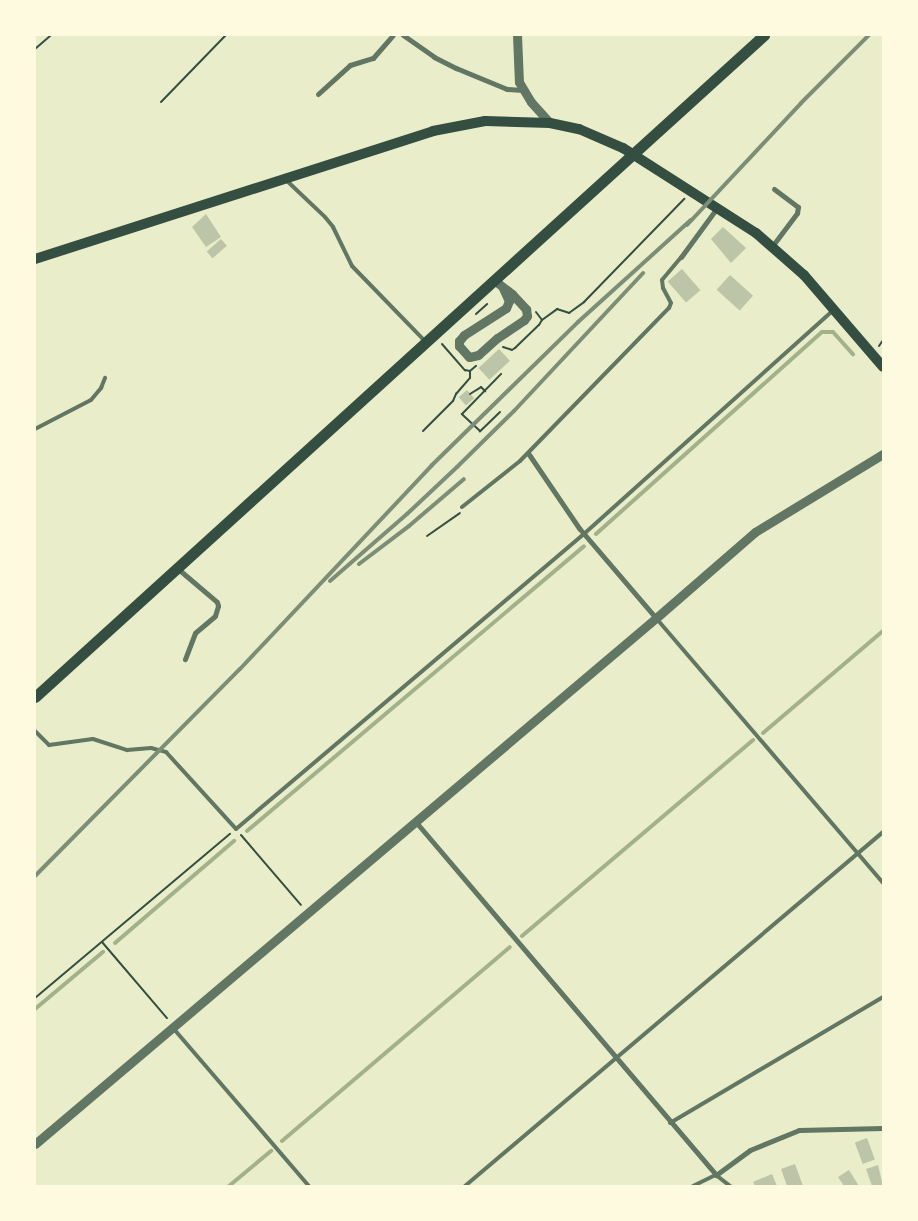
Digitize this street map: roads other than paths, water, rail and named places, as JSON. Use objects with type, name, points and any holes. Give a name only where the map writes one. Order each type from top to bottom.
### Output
[{"type":"main road","points":[[35,697],[426,342],[499,284],[633,154],[764,35]]},
{"type":"main road","points":[[35,259],[407,138],[455,126],[498,120],[550,124],[579,129],[633,154],[718,208],[773,246],[800,270],[883,368]]},
{"type":"street","points":[[318,94],[350,65],[373,58],[392,35]]},
{"type":"street","points":[[403,35],[434,57],[456,68],[507,89],[523,90]]},
{"type":"street","points":[[517,35],[518,76],[523,90],[550,124]]},
{"type":"street","points":[[773,246],[798,213],[798,207],[774,189]]},
{"type":"street","points":[[681,257],[718,208]]},
{"type":"street","points":[[499,284],[526,309],[526,319],[478,355],[469,357],[459,346],[459,341],[464,335],[506,308],[509,301],[499,284]]},
{"type":"street","points":[[528,453],[579,528],[656,618]]},
{"type":"street","points":[[35,1144],[755,532],[883,454]]},
{"type":"street","points":[[177,568],[217,602],[218,606],[215,616],[195,632],[184,659]]},
{"type":"street","points":[[416,821],[716,1175],[750,1150],[799,1130],[883,1128]]},
{"type":"lane","points":[[284,179],[325,217],[333,227],[352,266],[426,342]]},
{"type":"lane","points":[[462,506],[505,475],[528,453],[531,447],[669,308],[671,303],[663,288],[662,280],[681,257]]},
{"type":"lane","points":[[35,731],[49,745],[93,739],[127,750],[151,748],[166,752],[236,829],[585,533],[834,310]]},
{"type":"lane","points":[[35,429],[91,400],[101,388],[106,378]]},
{"type":"lane","points":[[656,618],[883,883]]},
{"type":"lane","points":[[465,1186],[883,832]]},
{"type":"lane","points":[[670,1123],[883,997]]},
{"type":"lane","points":[[173,1028],[309,1186]]},
{"type":"lane","points":[[693,1186],[708,1184],[716,1175],[730,1186]]},
{"type":"waterway","points":[[596,534],[822,332],[833,332],[853,354]]},
{"type":"waterway","points":[[247,831],[584,546]]},
{"type":"waterway","points":[[763,733],[883,631]]},
{"type":"waterway","points":[[522,936],[753,740]]},
{"type":"waterway","points":[[115,943],[234,841]]},
{"type":"waterway","points":[[282,1141],[510,947]]},
{"type":"waterway","points":[[35,1009],[103,952]]},
{"type":"waterway","points":[[229,1186],[271,1151]]},
{"type":"railway","points":[[687,225],[801,103],[869,35]]},
{"type":"railway","points":[[35,876],[240,669],[431,466],[578,322],[691,220]]},
{"type":"railway","points":[[330,581],[407,514],[514,411],[643,273]]},
{"type":"railway","points":[[359,564],[409,526],[464,479]]}]
